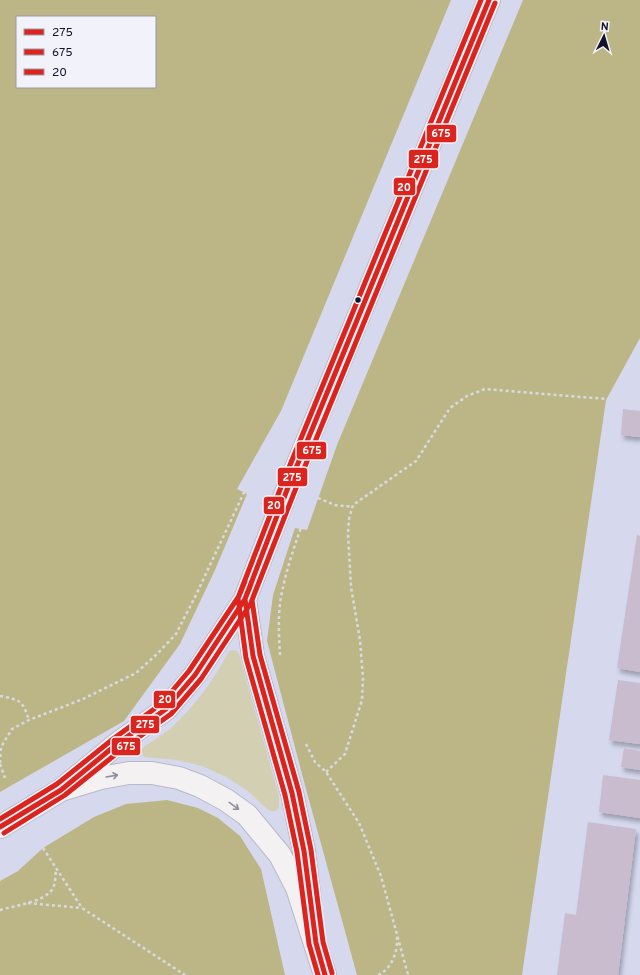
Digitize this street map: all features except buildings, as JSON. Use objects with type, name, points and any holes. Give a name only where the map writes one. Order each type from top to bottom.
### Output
[{"type":"main road","points":[[0,827],[61,790],[117,744],[166,709],[195,675],[245,599],[287,490],[489,0]]},
{"type":"main road","points":[[245,599],[253,656],[292,793],[304,851],[316,943]]},
{"type":"main road","points":[[61,790],[101,778],[129,773],[152,773],[179,778],[200,786],[226,800],[247,815],[280,855],[297,888],[316,943],[325,975]]},
{"type":"path","points":[[326,772],[345,754],[362,700],[363,678],[360,640],[351,587],[348,535],[349,519],[353,507],[386,481],[416,461],[450,408],[467,396],[485,389],[640,404]]},
{"type":"path","points":[[5,778],[0,764],[1,747],[12,729],[30,720],[83,699],[136,673],[176,634],[247,486],[260,463],[278,465]]},
{"type":"path","points":[[318,498],[335,505],[353,507]]},
{"type":"path","points":[[281,662],[279,633],[280,604],[301,529]]},
{"type":"path","points":[[0,696],[16,699],[24,706],[30,720]]},
{"type":"path","points":[[304,738],[315,762],[326,772],[359,823],[381,876],[397,930],[408,975]]},
{"type":"path","points":[[43,848],[82,908],[185,975]]},
{"type":"path","points":[[0,910],[41,898],[51,891],[55,882],[56,869]]},
{"type":"path","points":[[26,903],[82,908]]},
{"type":"path","points":[[378,975],[381,974],[392,962],[398,946],[397,930]]},
{"type":"shaded area","points":[[0,0],[451,0],[281,411],[237,489],[247,494],[215,570],[180,644],[124,721],[0,792]]},
{"type":"shaded area","points":[[523,0],[640,0],[640,338],[606,400],[522,975],[357,975],[267,641],[273,595],[295,528],[307,530],[337,445]]},
{"type":"shaded area","points":[[229,651],[237,651],[239,654],[279,796],[279,807],[276,811],[267,809],[248,791],[226,777],[202,766],[177,760],[144,757],[142,753],[142,749],[145,746],[171,728],[196,702],[217,672]]},
{"type":"shaded area","points":[[167,800],[198,808],[218,818],[240,836],[261,869],[285,975],[0,975],[0,881],[18,871],[43,848],[94,817],[126,804]]},
{"type":"transit line","name":"20","points":[[318,975],[309,944],[297,852],[285,795],[246,658],[238,598],[281,487],[481,0]]},
{"type":"transit line","name":"275","points":[[325,975],[316,943],[304,851],[292,793],[253,656],[245,599],[287,490],[489,0]]},
{"type":"transit line","name":"675","points":[[332,973],[323,942],[311,850],[299,792],[260,655],[252,600],[294,493],[495,3]]},
{"type":"transit line","name":"20","points":[[0,819],[57,784],[113,739],[161,704],[189,671],[239,596],[245,581]]},
{"type":"transit line","name":"275","points":[[0,827],[61,790],[117,744],[166,709],[195,675],[245,599],[251,584]]},
{"type":"transit line","name":"675","points":[[4,833],[65,795],[121,750],[171,714],[201,679],[251,603],[257,587]]}]
